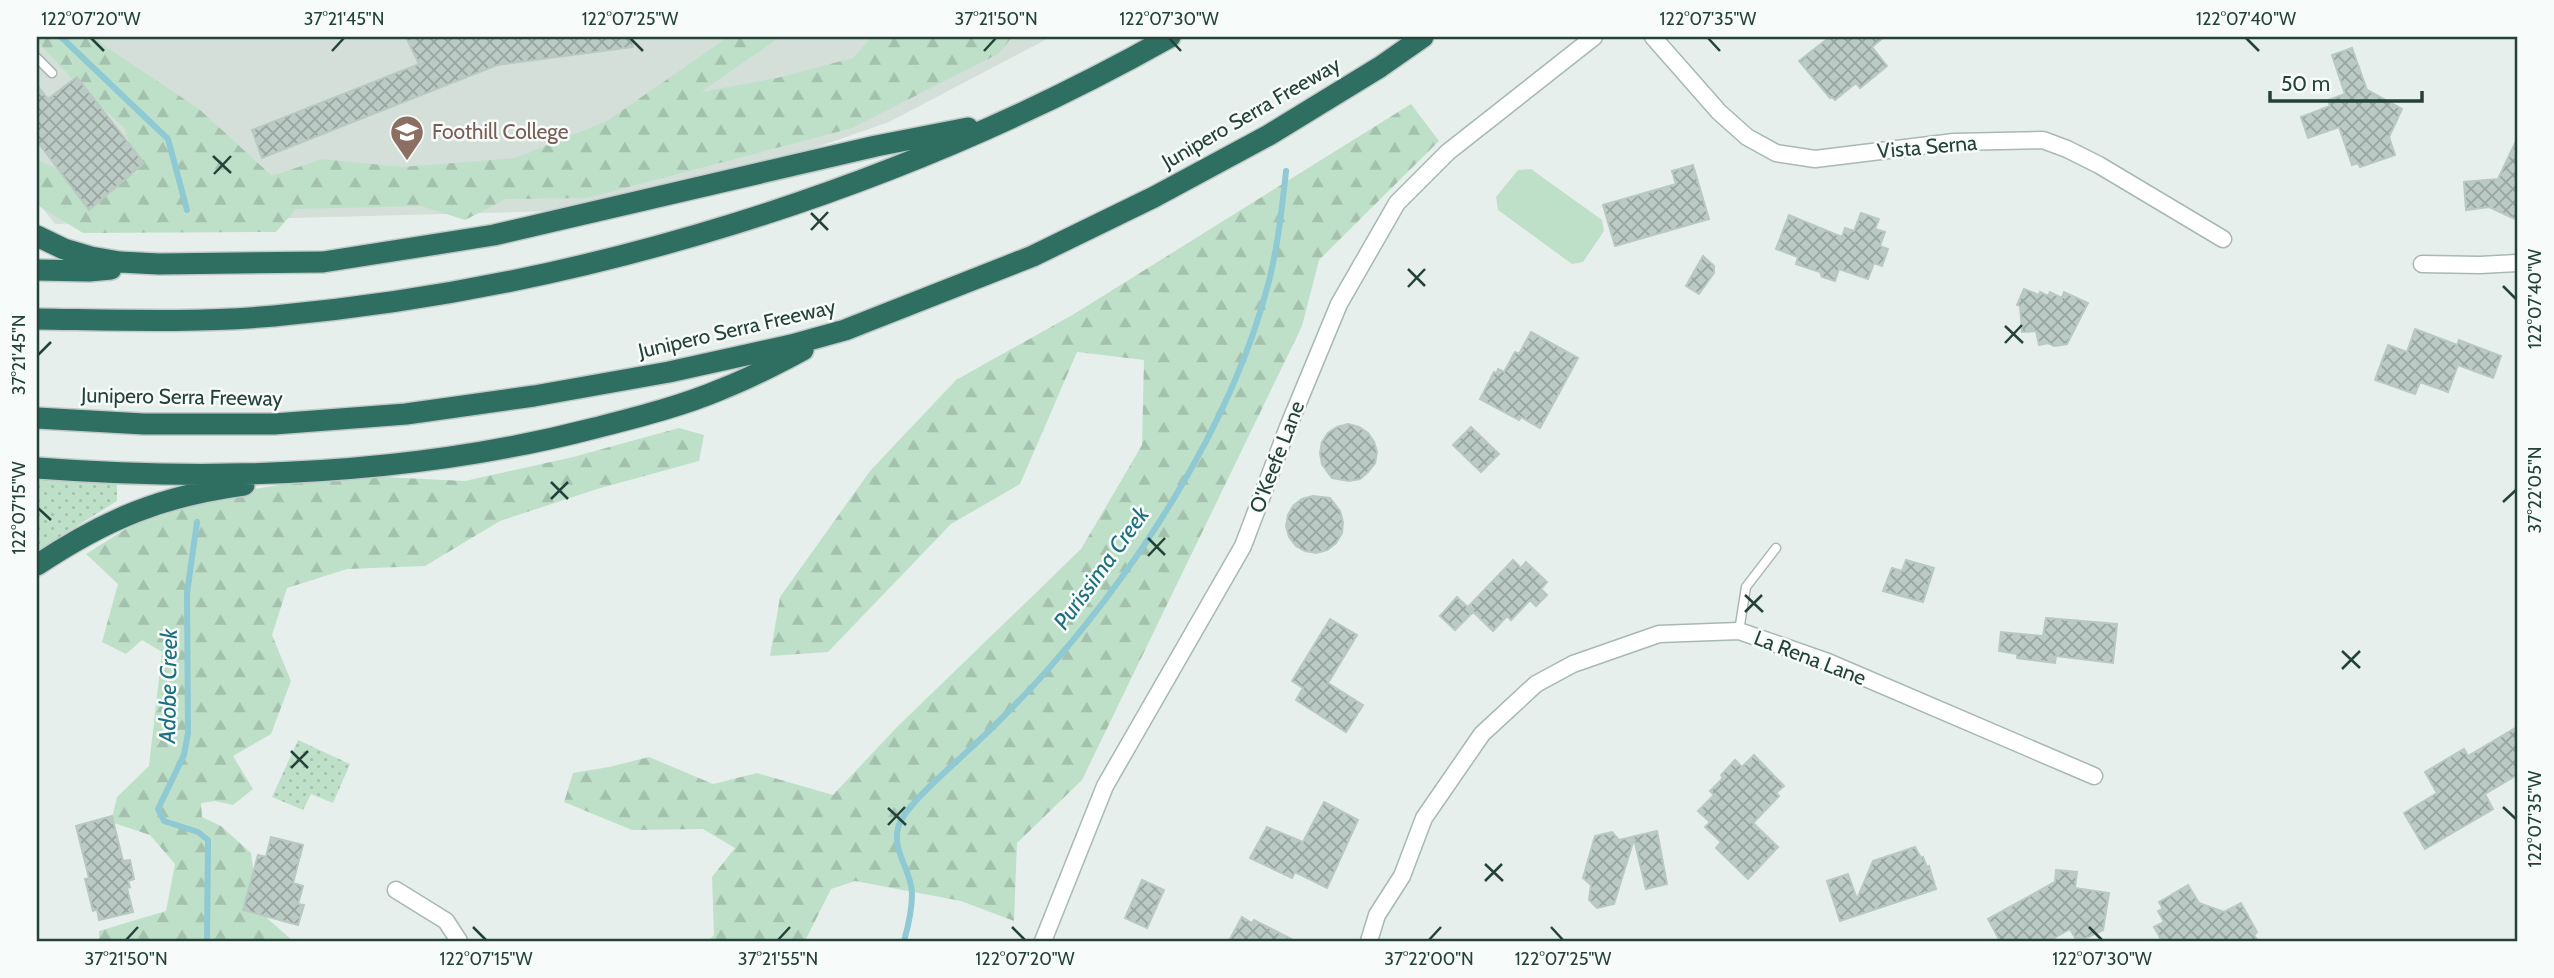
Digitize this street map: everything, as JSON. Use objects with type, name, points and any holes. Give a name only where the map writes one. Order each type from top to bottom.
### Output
[{"type":"highway","points":[[37,319],[151,321],[272,316],[400,302],[517,280],[634,251],[765,214],[897,169],[998,124],[1170,37]]},
{"type":"highway","name":"Junipero Serra Freeway","points":[[37,418],[144,424],[274,424],[406,414],[534,396],[669,372],[791,345],[845,330],[1033,256],[1154,197],[1269,135],[1380,67],[1423,37]]},
{"type":"highway","points":[[37,270],[89,271],[159,264],[323,262],[439,245],[554,223],[890,144],[998,124]]},
{"type":"highway","points":[[37,236],[64,249],[91,257],[159,264]]},
{"type":"highway","points":[[37,565],[96,528],[134,510],[177,497],[223,488],[492,450],[565,436],[637,417],[720,390],[845,330]]},
{"type":"highway","points":[[37,468],[162,474],[362,468]]},
{"type":"street","name":"O'Keefe Lane","points":[[1043,941],[1105,786],[1243,546],[1339,304],[1397,203],[1448,152],[1594,37]]},
{"type":"street","name":"Vista Serna","points":[[1653,37],[1719,112],[1747,137],[1776,153],[1815,159],[1954,142],[2043,140],[2099,166],[2223,239]]},
{"type":"street","points":[[2422,264],[2517,263]]},
{"type":"street","name":"La Rena Lane","points":[[1369,941],[1377,915],[1402,876],[1424,818],[1482,734],[1536,684],[1573,664],[1659,634],[1739,631],[1828,662],[2094,776]]},
{"type":"street","points":[[396,890],[446,920],[459,941]]},
{"type":"lane","points":[[37,58],[52,73]]},
{"type":"lane","points":[[1739,631],[1746,587],[1776,548]]},
{"type":"shaded area","name":"Foothill College","points":[[37,37],[1051,37],[889,122],[639,209],[55,224],[37,201]]},
{"type":"green space","points":[[37,37],[96,37],[103,45],[199,109],[272,176],[322,159],[402,167],[515,158],[607,121],[728,37],[780,37],[701,92],[777,78],[853,58],[871,37],[1012,37],[998,54],[852,128],[587,198],[506,199],[465,220],[421,206],[296,209],[276,232],[83,233],[37,205],[37,160],[88,182],[138,173],[125,129],[75,82],[37,41]]},
{"type":"green space","points":[[1411,104],[1439,141],[1319,260],[1302,326],[1082,780],[1017,843],[1014,921],[961,901],[855,881],[831,889],[805,941],[708,941],[714,935],[712,877],[735,848],[703,829],[632,830],[564,802],[573,773],[649,757],[713,784],[757,773],[833,795],[897,727],[1081,549],[1142,445],[1144,360],[1077,352],[1020,484],[951,524],[828,652],[770,656],[780,597],[870,471],[956,380],[1074,314]]},
{"type":"green space","points":[[1531,169],[1602,220],[1604,231],[1583,262],[1572,264],[1498,210],[1496,197],[1518,170]]},
{"type":"green space","points":[[679,428],[704,435],[699,461],[597,489],[500,521],[425,566],[347,569],[287,588],[272,635],[291,681],[271,734],[233,756],[253,789],[233,805],[215,801],[201,803],[202,817],[221,826],[251,853],[259,911],[293,941],[99,941],[99,931],[166,911],[175,864],[150,835],[111,822],[117,797],[149,766],[162,652],[142,640],[126,654],[102,642],[118,584],[86,554],[158,509],[247,490],[342,475],[465,481],[573,457]]},
{"type":"green space","points":[[37,474],[117,480],[117,501],[37,551]]},
{"type":"green space","points":[[298,740],[350,764],[333,803],[311,794],[303,810],[272,797]]},
{"type":"building","points":[[406,37],[632,37],[633,47],[497,65],[262,158],[252,130],[419,64]]},
{"type":"building","points":[[1830,37],[1884,37],[1872,47],[1887,66],[1860,88],[1856,83],[1835,100],[1830,98],[1799,61]]},
{"type":"building","points":[[2352,48],[2367,90],[2402,109],[2389,137],[2395,155],[2360,167],[2358,163],[2352,165],[2339,127],[2308,138],[2301,117],[2330,106],[2328,100],[2345,94],[2332,55]]},
{"type":"building","points":[[77,77],[144,163],[89,210],[37,141],[37,85],[48,99]]},
{"type":"building","points":[[2517,139],[2517,220],[2489,207],[2466,210],[2464,182],[2498,179]]},
{"type":"building","points":[[1693,165],[1709,219],[1615,246],[1603,205],[1676,184],[1672,171]]},
{"type":"building","points":[[1861,213],[1879,219],[1875,229],[1885,232],[1880,246],[1888,249],[1882,266],[1874,263],[1868,279],[1839,269],[1835,281],[1822,277],[1820,272],[1796,264],[1798,257],[1776,249],[1789,215],[1842,237],[1845,228],[1854,231]]},
{"type":"building","points":[[1703,256],[1714,266],[1714,273],[1699,294],[1686,286]]},
{"type":"building","points":[[2024,289],[2039,295],[2040,292],[2048,296],[2050,292],[2062,298],[2064,292],[2088,303],[2067,344],[2039,345],[2036,331],[2022,332],[2020,306],[2017,305]]},
{"type":"building","points":[[2415,329],[2457,345],[2459,340],[2501,356],[2493,378],[2458,365],[2448,392],[2420,382],[2415,394],[2375,380],[2388,345],[2407,352]]},
{"type":"building","points":[[1531,332],[1578,358],[1540,428],[1480,399],[1494,372],[1497,373],[1498,369],[1504,372],[1515,352],[1519,354]]},
{"type":"building","points":[[1348,424],[1368,433],[1377,452],[1375,463],[1368,472],[1360,479],[1349,481],[1332,478],[1322,464],[1320,453],[1322,442],[1328,433]]},
{"type":"building","points":[[1471,427],[1499,454],[1481,472],[1453,445]]},
{"type":"building","points":[[1313,496],[1330,498],[1340,511],[1343,522],[1342,533],[1336,543],[1327,550],[1316,553],[1296,546],[1289,537],[1286,526],[1293,506],[1302,499]]},
{"type":"building","points":[[1513,560],[1521,568],[1526,562],[1547,582],[1541,589],[1547,595],[1536,606],[1530,600],[1511,620],[1507,616],[1493,631],[1468,607]]},
{"type":"building","points":[[1906,560],[1934,568],[1923,602],[1883,591],[1892,568],[1902,571]]},
{"type":"building","points":[[1457,597],[1473,612],[1455,630],[1440,616]]},
{"type":"building","points":[[2046,618],[2117,624],[2113,663],[2056,656],[2055,663],[2017,658],[2017,654],[1999,651],[2001,632],[2043,636]]},
{"type":"building","points":[[1330,619],[1357,635],[1328,683],[1363,705],[1346,732],[1296,700],[1303,688],[1292,681]]},
{"type":"building","points":[[2517,727],[2517,775],[2485,794],[2493,809],[2425,849],[2404,813],[2437,793],[2425,772],[2464,749],[2468,756]]},
{"type":"building","points":[[1754,755],[1784,786],[1776,793],[1779,796],[1753,823],[1778,847],[1748,879],[1716,848],[1721,842],[1705,827],[1710,822],[1698,811],[1714,795],[1710,791],[1735,760],[1742,767]]},
{"type":"building","points":[[1324,802],[1358,820],[1327,888],[1295,872],[1292,878],[1250,858],[1267,827],[1303,842]]},
{"type":"building","points":[[112,816],[123,861],[130,860],[134,879],[128,881],[130,887],[127,888],[133,912],[99,920],[97,909],[93,911],[85,879],[89,878],[76,826]]},
{"type":"building","points":[[1657,831],[1667,884],[1646,889],[1634,839],[1614,904],[1597,908],[1589,900],[1591,885],[1583,878],[1595,836],[1612,832],[1619,840]]},
{"type":"building","points":[[271,837],[303,845],[293,883],[303,886],[298,904],[304,905],[298,925],[243,910],[258,855],[266,857]]},
{"type":"building","points":[[1915,847],[1927,867],[1929,866],[1936,889],[1840,921],[1827,881],[1848,874],[1857,899],[1873,861]]},
{"type":"building","points":[[2056,870],[2077,872],[2075,888],[2109,893],[2103,930],[2080,941],[2077,941],[2070,929],[2049,941],[2000,941],[1988,919],[2055,882]]},
{"type":"building","points":[[1142,880],[1164,890],[1147,928],[1125,918]]},
{"type":"building","points":[[2188,885],[2199,903],[2224,912],[2241,903],[2257,932],[2254,935],[2258,941],[2162,941],[2154,927],[2164,922],[2158,911],[2163,909],[2159,902]]},
{"type":"building","points":[[1242,917],[1252,923],[1254,920],[1295,941],[1229,941]]},
{"type":"waterway","name":"Adobe Creek","points":[[61,37],[168,139],[187,210]]},
{"type":"waterway","name":"Purissima Creek","points":[[904,941],[912,894],[898,845],[898,828],[902,819],[931,785],[1019,701],[1071,643],[1142,548],[1175,497],[1231,390],[1252,336],[1272,267],[1286,171]]},
{"type":"waterway","name":"Adobe Creek","points":[[197,522],[187,593],[188,733],[184,755],[158,809],[164,821],[198,832],[208,840],[207,941]]},
{"type":"place","name":"Foothill College","points":[[407,162]]}]
